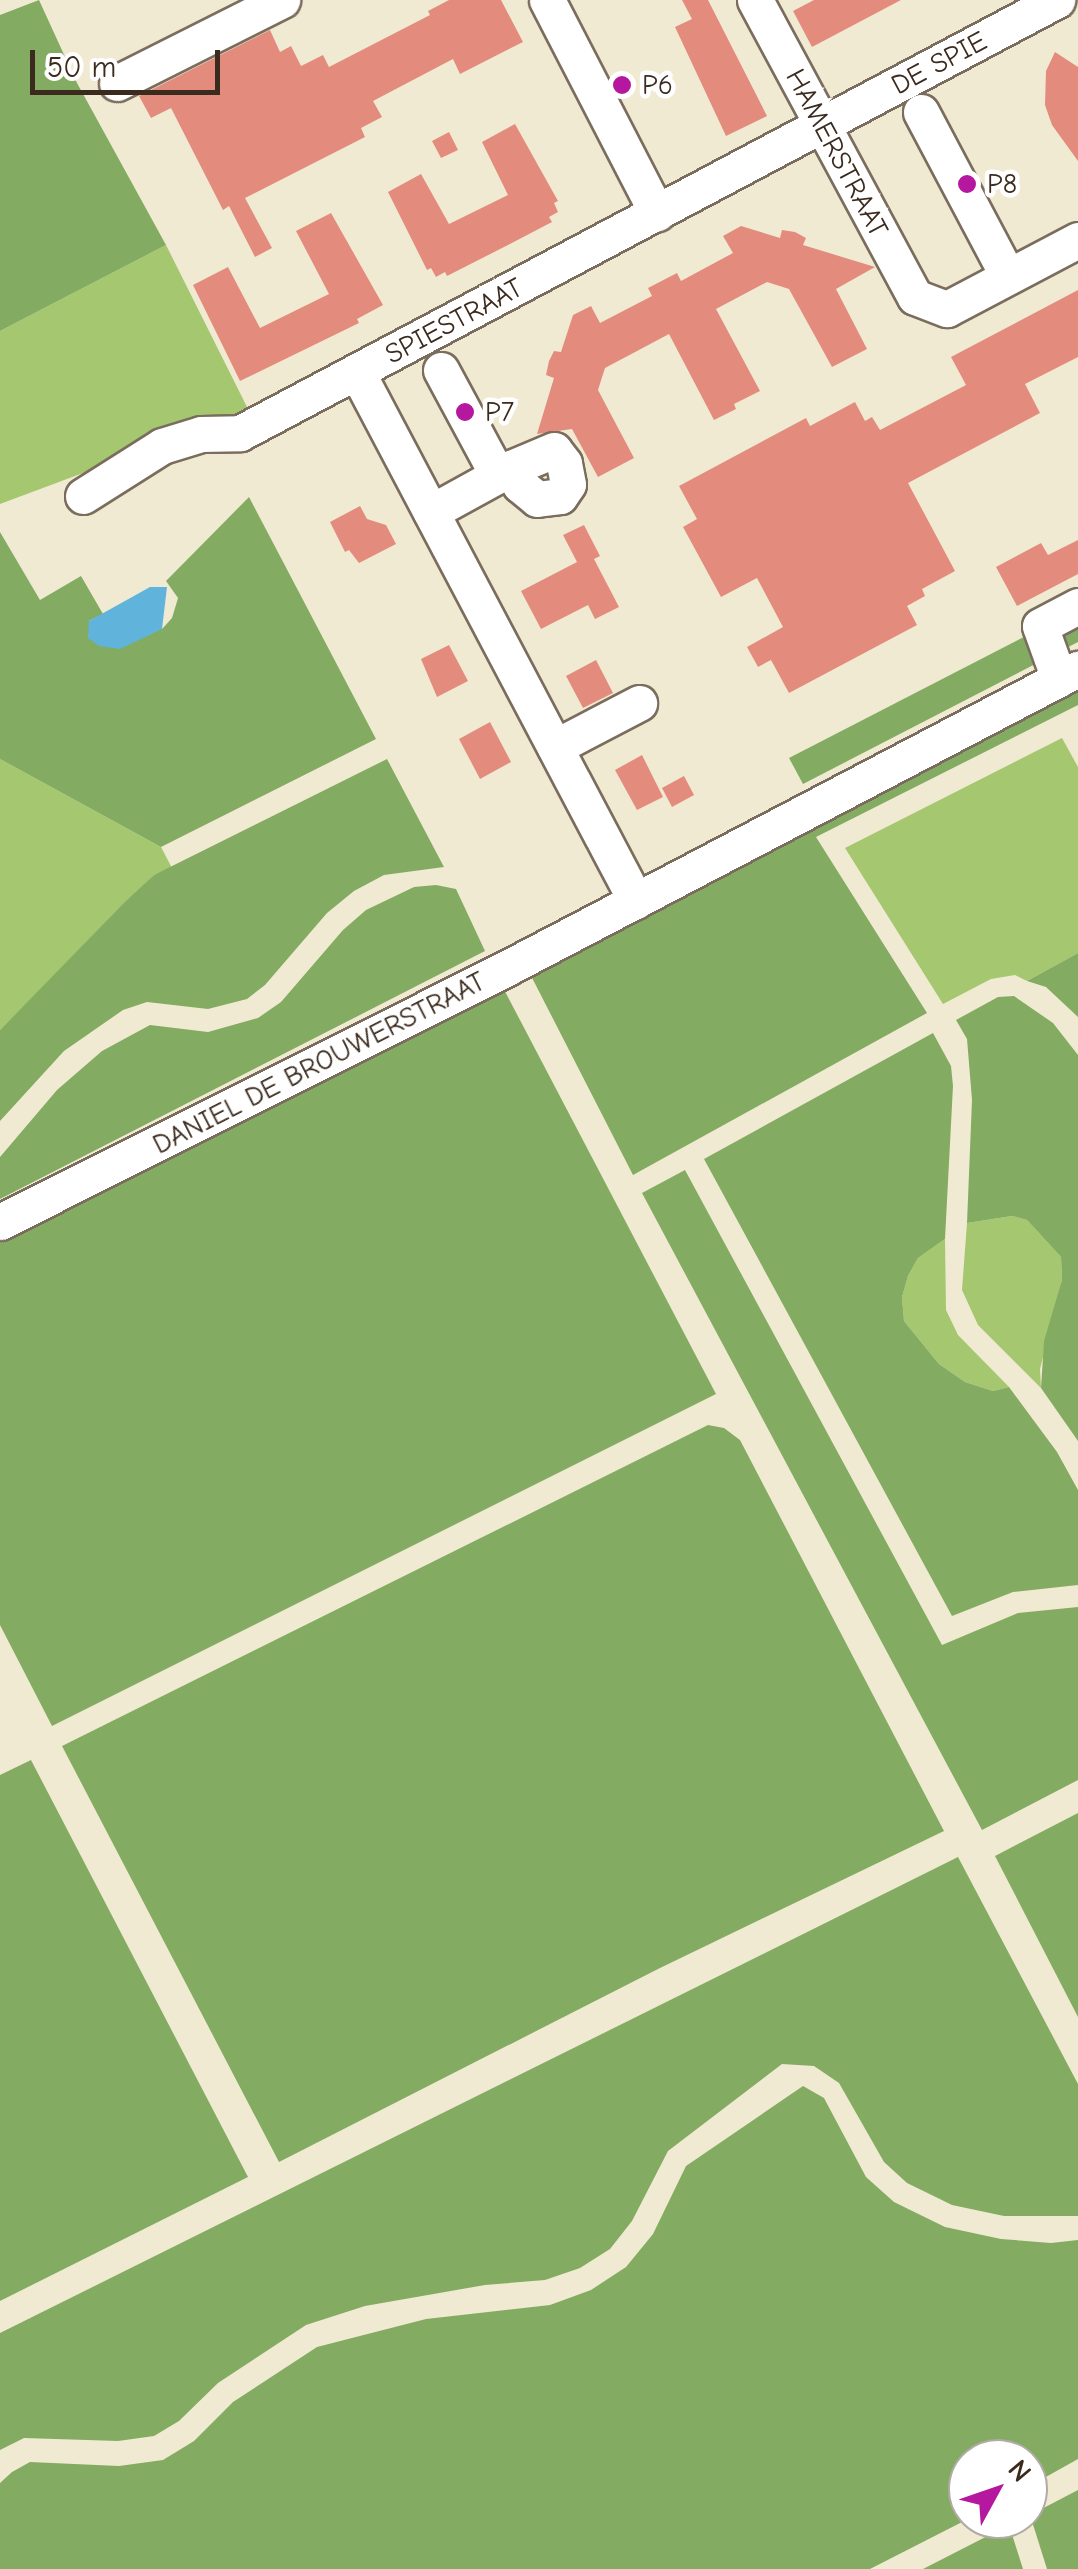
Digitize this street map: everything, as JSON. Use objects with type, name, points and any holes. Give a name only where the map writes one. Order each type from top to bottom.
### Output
[{"type":"street","points":[[117,83],[282,0]]},
{"type":"street","points":[[547,0],[658,213]]},
{"type":"street","name":"HAMERSTRAAT","points":[[755,0],[915,297],[946,309],[1008,276]]},
{"type":"street","name":"DE SPIE","points":[[821,126],[1057,0]]},
{"type":"street","points":[[921,112],[1008,276],[1078,240]]},
{"type":"street","name":"SPIESTRAAT","points":[[83,496],[162,446],[201,434],[240,433],[821,126]]},
{"type":"street","points":[[431,512],[504,472],[441,370]]},
{"type":"street","points":[[357,372],[636,901]]},
{"type":"street","points":[[1068,674],[1040,626],[1078,606]]},
{"type":"street","name":"DANIEL DE BROUWERSTRAAT","points":[[0,1222],[636,901],[1068,674]]},
{"type":"street","points":[[554,747],[639,703]]},
{"type":"green space","points":[[39,0],[77,83],[166,245],[0,331],[0,15]]},
{"type":"green space","points":[[166,245],[249,411],[0,504],[0,331]]},
{"type":"green space","points":[[249,497],[376,739],[161,847],[0,759],[0,532],[40,600],[81,576],[103,614],[89,621],[162,629],[172,618],[178,598],[166,581]]},
{"type":"green space","points":[[1078,609],[1078,642],[803,784],[789,758]]},
{"type":"green space","points":[[1078,680],[1078,705],[816,837],[927,1013],[633,1175],[527,968]]},
{"type":"green space","points":[[1062,738],[1078,767],[1078,953],[1027,981],[1015,975],[991,979],[943,1004],[845,848]]},
{"type":"green space","points":[[0,759],[161,847],[172,868],[154,875],[0,1030]]},
{"type":"green space","points":[[387,759],[444,867],[384,875],[354,891],[327,913],[265,985],[247,999],[208,1009],[147,1002],[123,1010],[64,1051],[0,1121],[0,1030],[125,902],[154,875]]},
{"type":"green space","points":[[436,885],[456,889],[485,951],[0,1199],[0,1157],[57,1090],[102,1051],[150,1025],[208,1032],[258,1018],[281,1002],[343,930],[366,910],[414,887]]},
{"type":"green space","points":[[1078,953],[1078,1017],[1046,987],[1027,981]]},
{"type":"green space","points":[[499,980],[716,1394],[52,1726],[0,1625],[0,1236]]},
{"type":"green space","points":[[1014,996],[1053,1023],[1078,1055],[1078,1441],[1041,1388],[1044,1341],[1062,1280],[1061,1257],[1027,1220],[1012,1216],[967,1223],[972,1100],[967,1039],[956,1020],[998,997]]},
{"type":"green space","points":[[933,1033],[951,1066],[953,1086],[945,1239],[918,1258],[908,1276],[902,1297],[904,1321],[939,1364],[965,1382],[993,1391],[1009,1387],[1057,1452],[1078,1490],[1078,1585],[1013,1592],[952,1616],[704,1159]]},
{"type":"green space","points":[[685,1170],[942,1645],[1018,1613],[1078,1607],[1078,1780],[982,1830],[642,1193]]},
{"type":"green space","points":[[1012,1216],[1027,1220],[1061,1257],[1062,1280],[1040,1369],[1041,1388],[978,1325],[962,1290],[967,1223]]},
{"type":"green space","points":[[945,1239],[946,1310],[958,1335],[1009,1387],[993,1391],[965,1382],[939,1364],[904,1321],[902,1297],[908,1276],[918,1258]]},
{"type":"green space","points":[[708,1425],[724,1428],[740,1440],[944,1831],[658,1969],[279,2162],[62,1746]]},
{"type":"green space","points":[[31,1760],[248,2177],[0,2301],[0,1775]]},
{"type":"green space","points":[[1078,1813],[1078,2017],[995,1856]]},
{"type":"green space","points":[[958,1857],[1078,2084],[1078,2216],[1004,2216],[952,2205],[907,2183],[884,2162],[839,2083],[814,2066],[782,2064],[668,2151],[632,2221],[610,2249],[580,2268],[545,2280],[485,2285],[365,2306],[306,2325],[218,2383],[179,2421],[154,2436],[118,2441],[24,2438],[0,2450],[0,2333]]},
{"type":"green space","points":[[803,2086],[824,2098],[866,2177],[894,2202],[945,2227],[1001,2239],[1051,2243],[1078,2240],[1078,2459],[1048,2476],[1048,2439],[948,2439],[948,2529],[870,2569],[0,2569],[0,2483],[12,2472],[30,2462],[119,2466],[163,2460],[194,2441],[233,2402],[317,2347],[426,2319],[550,2305],[591,2290],[626,2267],[653,2234],[686,2166]]},
{"type":"green space","points":[[1078,2490],[1078,2569],[1047,2569],[1038,2539],[1048,2539],[1048,2506]]},
{"type":"green space","points":[[982,2539],[1013,2539],[1023,2569],[923,2569]]},
{"type":"water","points":[[150,587],[167,587],[162,629],[120,649],[99,646],[88,638],[89,621]]},
{"type":"building","points":[[449,0],[501,0],[523,42],[460,74],[453,59],[373,101],[382,117],[361,128],[365,137],[245,198],[272,248],[255,257],[229,206],[223,210],[171,108],[151,118],[139,96],[270,30],[280,52],[291,46],[301,66],[323,55],[329,67],[430,15],[428,11]]},
{"type":"building","points":[[682,0],[708,0],[767,116],[726,136],[675,27],[692,19]]},
{"type":"building","points":[[814,0],[901,0],[812,47],[793,11]]},
{"type":"building","points":[[1055,52],[1078,67],[1078,161],[1052,125],[1045,105],[1046,71]]},
{"type":"building","points":[[515,124],[558,201],[554,203],[558,212],[549,217],[552,222],[447,276],[445,272],[436,277],[431,268],[427,270],[388,192],[421,174],[449,224],[508,195],[482,142]]},
{"type":"building","points":[[449,132],[458,150],[441,158],[432,141]]},
{"type":"building","points":[[331,213],[383,305],[357,319],[359,323],[240,381],[193,285],[228,267],[260,328],[329,294],[296,231]]},
{"type":"building","points":[[741,226],[780,238],[782,230],[795,232],[806,238],[803,245],[875,267],[836,289],[867,349],[832,367],[789,289],[767,282],[716,309],[760,391],[734,404],[736,409],[714,420],[669,334],[605,368],[598,390],[634,458],[598,477],[572,429],[537,434],[554,378],[546,375],[549,361],[554,351],[561,352],[573,315],[591,306],[600,323],[652,296],[648,288],[677,273],[681,281],[733,253],[723,236]]},
{"type":"building","points":[[1078,290],[1078,357],[1025,384],[1040,413],[908,483],[955,571],[922,589],[925,596],[907,606],[917,625],[789,693],[771,660],[758,667],[747,647],[783,627],[757,578],[721,597],[683,527],[697,519],[679,486],[806,418],[810,426],[855,402],[865,421],[872,417],[880,430],[966,385],[951,357]]},
{"type":"building","points":[[360,506],[367,519],[386,525],[396,544],[359,563],[349,550],[345,552],[330,522]]},
{"type":"building","points":[[584,525],[600,556],[594,559],[619,607],[595,619],[588,605],[541,629],[521,591],[577,562],[563,535]]},
{"type":"building","points":[[1078,540],[1078,574],[1017,606],[996,567],[1041,543],[1048,555]]},
{"type":"building","points":[[449,645],[468,681],[437,697],[421,659]]},
{"type":"building","points":[[596,660],[613,693],[583,708],[566,676]]},
{"type":"building","points":[[490,722],[511,762],[480,779],[459,739]]},
{"type":"building","points":[[642,755],[663,797],[637,810],[615,770]]},
{"type":"building","points":[[684,776],[694,795],[672,807],[662,788]]},
{"type":"place","name":"P6","points":[[622,85]]},
{"type":"place","name":"P8","points":[[967,184]]},
{"type":"place","name":"P7","points":[[465,412]]}]
